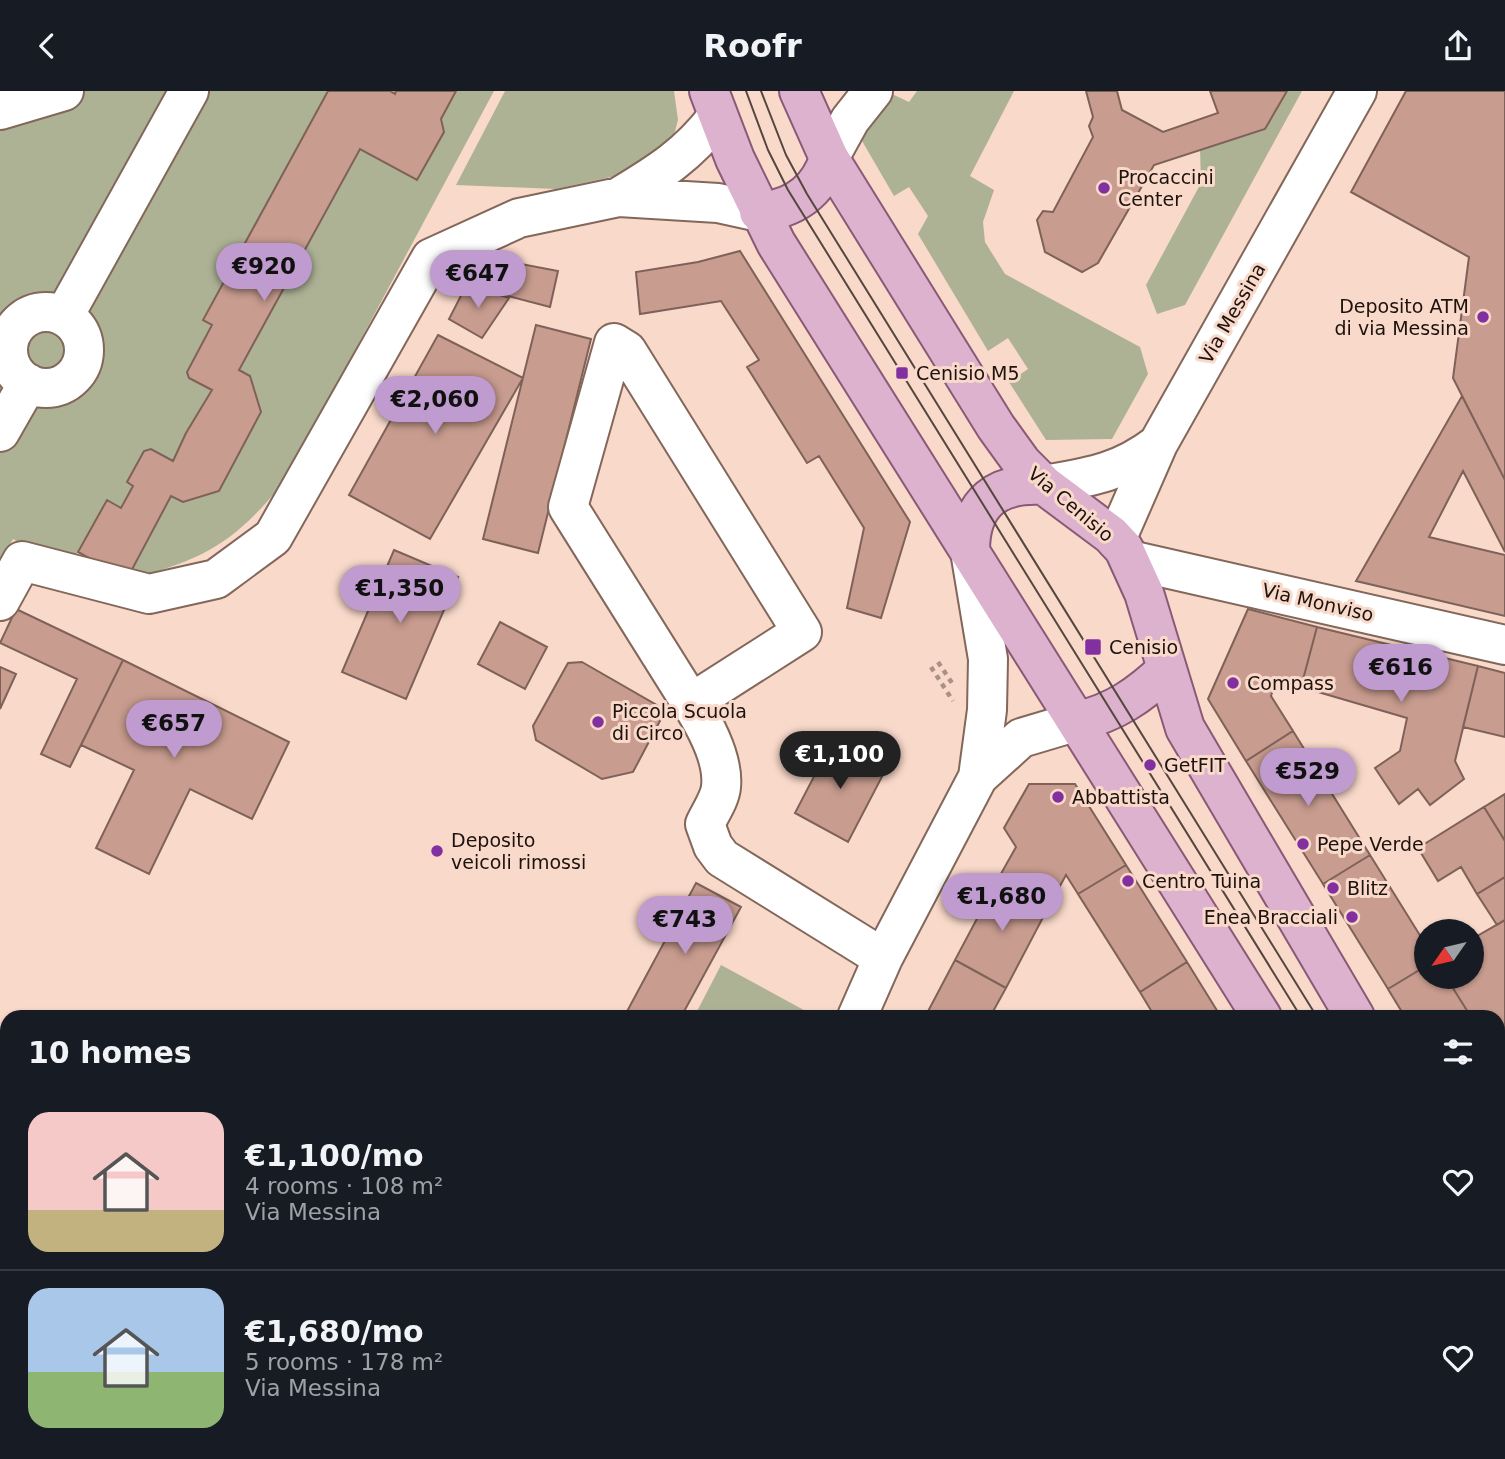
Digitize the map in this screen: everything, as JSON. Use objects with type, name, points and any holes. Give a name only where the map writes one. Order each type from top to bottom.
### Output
[{"type":"main road","name":"Via Cenisio","points":[[799,91],[829,157],[996,427],[1022,463],[1044,485],[1123,550],[1144,593],[1185,728],[1351,1010]]},
{"type":"main road","points":[[713,104],[759,212],[1258,1010]]},
{"type":"main road","points":[[759,212],[780,209],[801,199],[819,183],[829,157]]},
{"type":"main road","points":[[970,551],[972,523],[978,509],[988,499],[1012,487],[1044,485]]},
{"type":"main road","points":[[1078,721],[1111,712],[1148,688],[1166,670]]},
{"type":"street","points":[[0,110],[64,91]]},
{"type":"street","points":[[64,316],[189,91]]},
{"type":"street","points":[[829,157],[850,120],[873,91]]},
{"type":"street","name":"Via Messina","points":[[1123,550],[1158,444],[1357,91]]},
{"type":"street","points":[[619,197],[695,146],[713,104]]},
{"type":"street","points":[[0,601],[22,561],[149,594],[216,579],[273,537],[432,258],[519,218],[619,197],[718,203],[759,212]]},
{"type":"street","points":[[53,313],[64,316],[80,334],[84,357],[80,368],[63,384],[39,387],[28,383],[19,376],[9,355],[6,328],[30,316],[53,313]]},
{"type":"street","points":[[691,703],[802,632],[627,351],[614,343],[568,507],[704,725],[720,771],[721,789],[705,824],[713,846],[722,858],[883,958]]},
{"type":"street","points":[[0,432],[28,383]]},
{"type":"street","points":[[1044,485],[1104,475],[1132,463],[1158,444]]},
{"type":"street","name":"Via Monviso","points":[[1123,550],[1505,645]]},
{"type":"street","points":[[860,1010],[883,958],[978,777],[987,711],[988,659],[970,551]]},
{"type":"street","points":[[978,777],[1021,738],[1078,721]]},
{"type":"green space","points":[[0,91],[494,91],[286,479],[234,533],[198,556],[177,565],[127,579],[78,552],[63,566],[13,539],[0,563]]},
{"type":"green space","points":[[505,91],[674,91],[678,120],[671,146],[634,172],[556,189],[456,185]]},
{"type":"green space","points":[[917,91],[1014,91],[970,176],[994,190],[983,222],[985,242],[1005,274],[1140,347],[1148,374],[1112,439],[1046,440],[1009,382],[1028,369],[1008,338],[988,351],[918,234],[928,216],[909,187],[894,196],[858,134],[892,94],[909,102]]},
{"type":"green space","points":[[1287,91],[1302,91],[1185,305],[1157,314],[1146,285],[1201,183],[1200,149],[1265,129]]},
{"type":"green space","points":[[721,965],[804,1010],[698,1010]]},
{"type":"building","points":[[328,91],[390,91],[395,94],[396,91],[456,91],[441,119],[444,132],[417,180],[360,149],[239,370],[250,376],[261,412],[219,491],[183,502],[171,496],[127,579],[78,552],[107,500],[121,508],[133,486],[127,482],[144,451],[151,449],[173,461],[212,390],[189,378],[187,372],[212,325],[203,320]]},
{"type":"building","name":"Procaccini Center","points":[[1086,91],[1117,91],[1122,110],[1163,132],[1218,113],[1210,91],[1287,91],[1265,129],[1154,165],[1098,263],[1082,272],[1045,252],[1037,220],[1043,211],[1053,212],[1093,137],[1089,126],[1093,117]]},
{"type":"building","name":"Deposito ATM di via Messina","points":[[1406,91],[1505,91],[1505,480],[1453,378],[1469,257],[1351,192]]},
{"type":"building","points":[[740,251],[910,522],[881,618],[847,608],[864,528],[819,456],[807,463],[747,367],[759,360],[721,301],[640,314],[636,272],[698,262]]},
{"type":"building","points":[[500,260],[558,271],[550,307],[493,292]]},
{"type":"building","points":[[467,284],[509,298],[482,338],[449,319]]},
{"type":"building","points":[[536,325],[591,339],[538,553],[483,539]]},
{"type":"building","points":[[438,335],[523,378],[430,539],[349,495]]},
{"type":"building","points":[[1462,396],[1505,480],[1505,552],[1463,471],[1429,537],[1505,555],[1505,616],[1356,581]]},
{"type":"building","points":[[394,550],[458,577],[406,699],[342,672]]},
{"type":"building","points":[[16,609],[123,660],[70,767],[41,754],[77,679],[0,643]]},
{"type":"building","points":[[1248,609],[1317,627],[1301,687],[1277,677],[1271,696],[1293,731],[1246,761],[1208,699]]},
{"type":"building","points":[[500,622],[547,647],[525,689],[478,664]]},
{"type":"building","points":[[1317,627],[1478,666],[1455,761],[1464,779],[1430,805],[1418,789],[1399,804],[1375,768],[1400,751],[1407,718],[1301,687]]},
{"type":"building","points":[[123,660],[289,742],[252,819],[190,789],[149,874],[96,848],[134,770],[81,745]]},
{"type":"building","name":"Piccola Scuola di Circo","points":[[582,662],[660,707],[662,717],[633,772],[602,779],[536,740],[533,726],[568,663]]},
{"type":"building","points":[[1478,666],[1505,673],[1505,737],[1463,727]]},
{"type":"building","points":[[0,667],[16,674],[0,709]]},
{"type":"building","points":[[1293,731],[1370,855],[1323,884],[1246,761]]},
{"type":"building","points":[[833,740],[886,769],[848,842],[795,813]]},
{"type":"building","points":[[1029,784],[1075,784],[1126,865],[1078,894],[1066,875],[1049,906],[998,879],[1016,847],[1004,828]]},
{"type":"building","points":[[1505,794],[1505,841],[1484,807]]},
{"type":"building","points":[[1484,807],[1505,841],[1505,877],[1477,894],[1461,867],[1438,881],[1418,848]]},
{"type":"building","points":[[1370,855],[1414,926],[1414,973],[1388,989],[1323,884]]},
{"type":"building","points":[[1126,865],[1187,962],[1140,992],[1078,894]]},
{"type":"building","points":[[1505,877],[1505,920],[1497,925],[1477,894]]},
{"type":"building","points":[[998,879],[1049,906],[1006,988],[955,960]]},
{"type":"building","points":[[696,883],[741,907],[685,1010],[628,1010]]},
{"type":"building","points":[[1505,920],[1505,1010],[1467,1010],[1454,989],[1484,989],[1484,932]]},
{"type":"building","points":[[955,960],[1006,988],[994,1010],[929,1010]]},
{"type":"building","points":[[1187,962],[1217,1010],[1151,1010],[1140,992]]},
{"type":"building","points":[[1414,973],[1414,989],[1454,989],[1467,1010],[1401,1010],[1388,989]]},
{"type":"tram line","points":[[746,91],[768,150],[788,190],[1297,1010]]},
{"type":"tram line","points":[[761,91],[786,155],[807,194],[1313,1010]]},
{"type":"place","name":"Procaccini Center","points":[[1104,188]]},
{"type":"place","name":"Deposito ATM di via Messina","points":[[1483,317]]},
{"type":"place","name":"Cenisio M5","points":[[902,373]]},
{"type":"place","name":"Cenisio","points":[[1093,647]]},
{"type":"place","name":"Compass","points":[[1233,683]]},
{"type":"place","name":"Piccola Scuola di Circo","points":[[598,722]]},
{"type":"place","name":"GetFIT","points":[[1150,765]]},
{"type":"place","name":"Abbattista","points":[[1058,797]]},
{"type":"place","name":"Pepe Verde","points":[[1303,844]]},
{"type":"place","name":"Deposito veicoli rimossi","points":[[437,851]]},
{"type":"place","name":"Centro Tuina","points":[[1128,881]]},
{"type":"place","name":"Blitz","points":[[1333,888]]},
{"type":"place","name":"Enea Bracciali","points":[[1352,917]]}]
